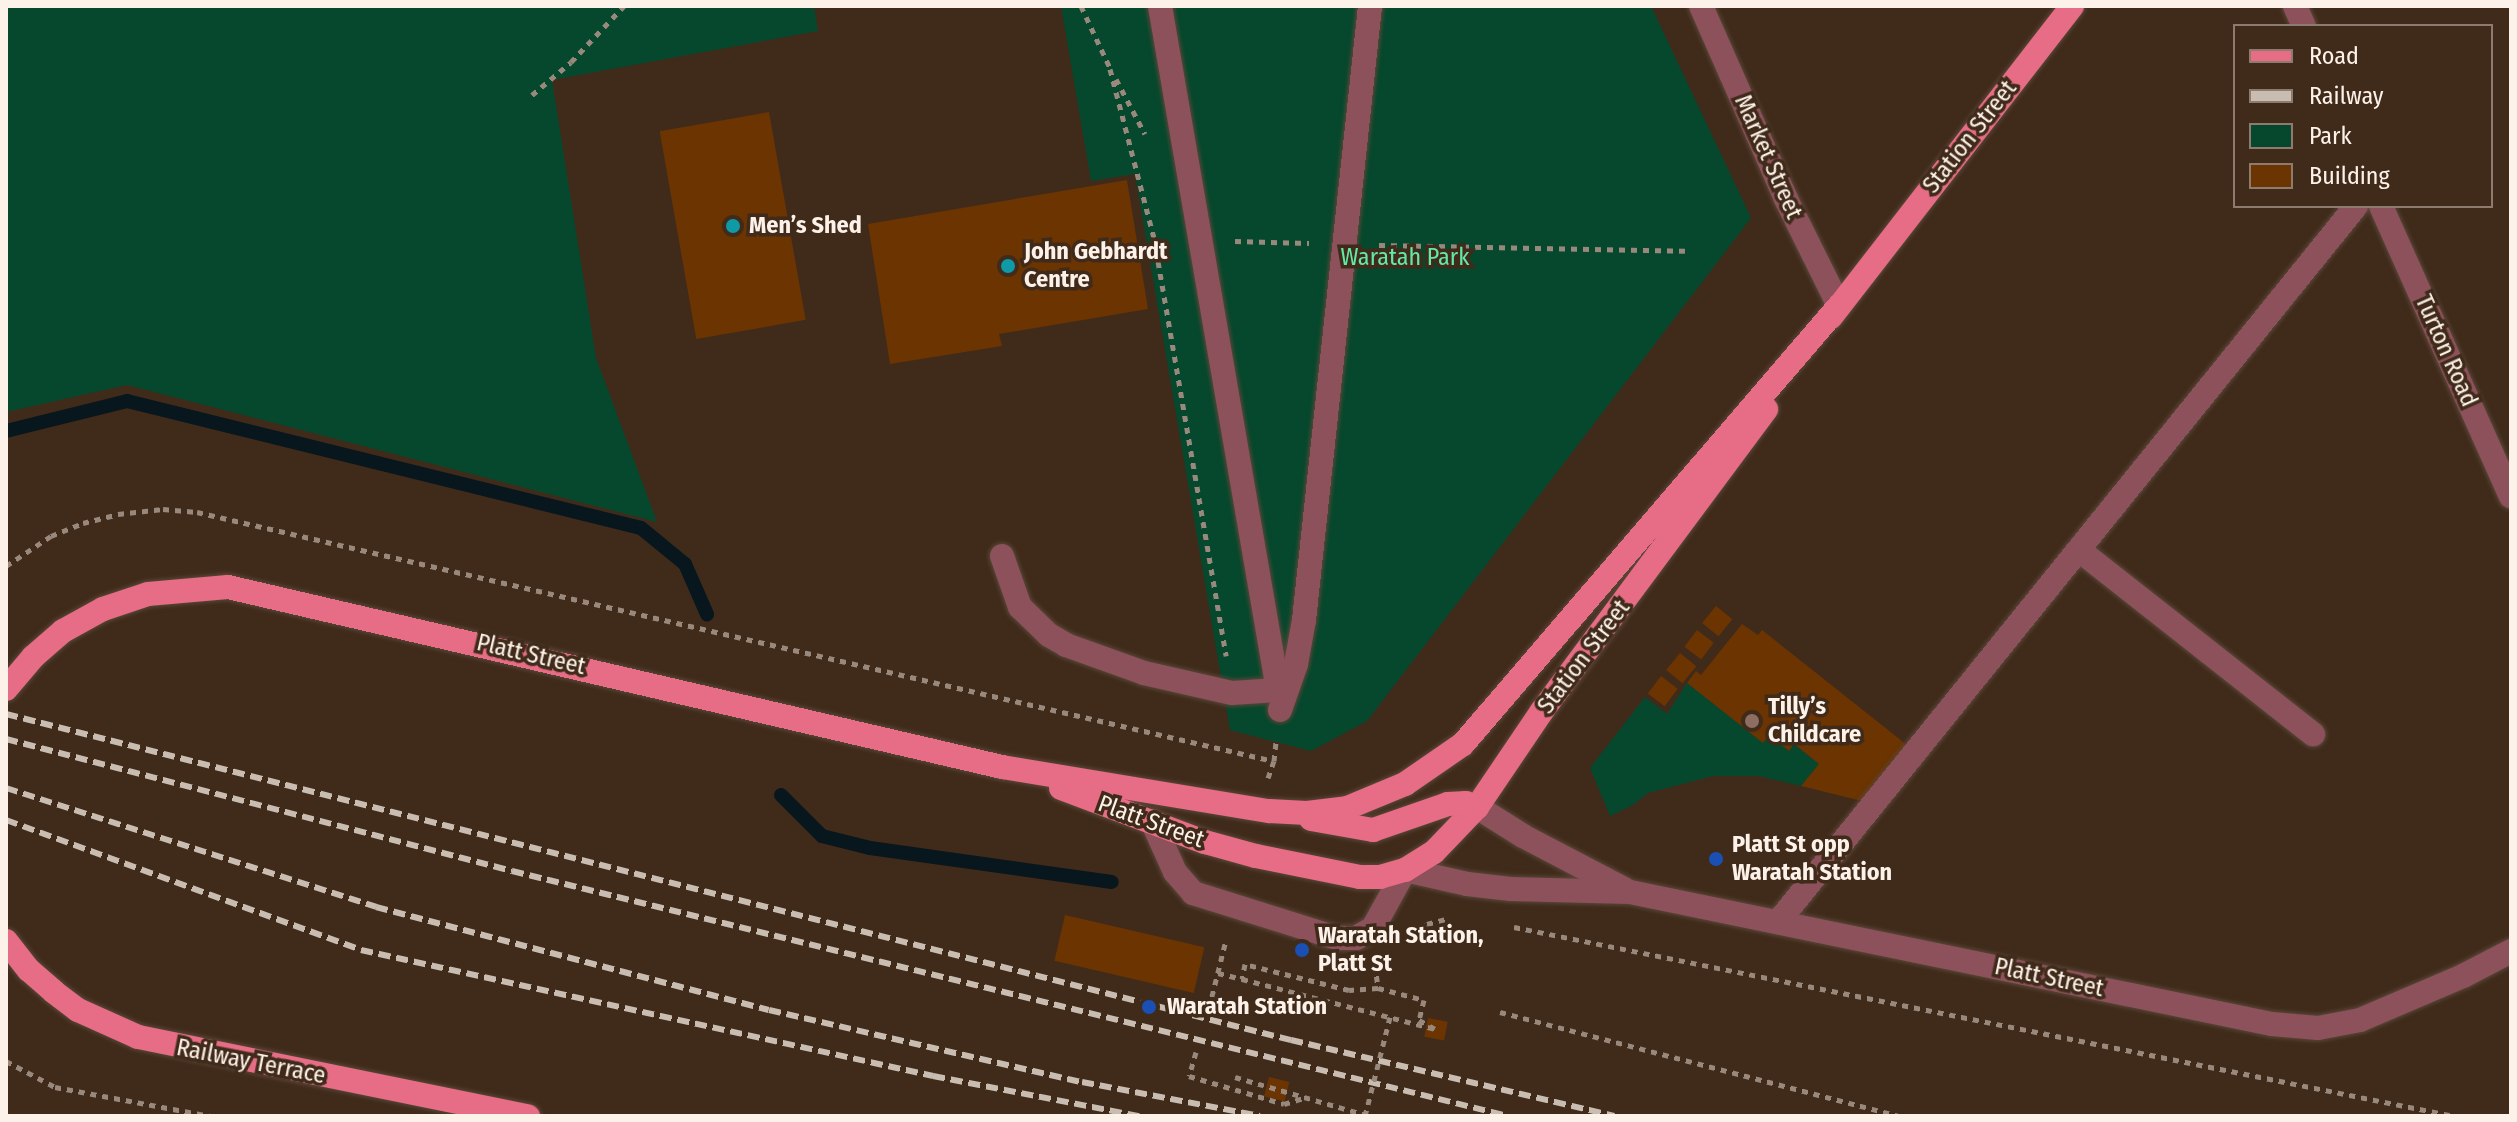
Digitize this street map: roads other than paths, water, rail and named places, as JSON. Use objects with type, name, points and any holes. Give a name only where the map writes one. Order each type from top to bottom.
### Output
[{"type":"main road","name":"Station Street","points":[[1256,856],[1360,877],[1380,877],[1405,870],[1447,841],[1477,807],[1542,711],[1705,496],[1839,306],[2072,6]]},
{"type":"main road","name":"Station Street","points":[[1267,810],[1318,812],[1366,802],[1415,778],[1463,744],[1839,306]]},
{"type":"main road","name":"Platt Street","points":[[6,689],[33,657],[63,631],[103,609],[148,594],[228,587],[1002,767],[1267,810]]},
{"type":"main road","name":"Platt Street","points":[[1002,767],[1205,842],[1256,856]]},
{"type":"main road","points":[[1267,810],[1373,830],[1448,804],[1466,803],[1477,807]]},
{"type":"main road","name":"Railway Terrace","points":[[6,941],[29,970],[78,1010],[138,1037],[528,1116]]},
{"type":"street","points":[[1002,556],[1014,598],[1030,619],[1049,635],[1091,655],[1144,673],[1232,693],[1278,690],[1160,6]]},
{"type":"street","points":[[1280,710],[1296,664],[1304,620],[1370,6]]},
{"type":"street","name":"Market Street","points":[[1701,6],[1786,199],[1839,306]]},
{"type":"street","points":[[1778,922],[2354,208]]},
{"type":"street","name":"Turton Road","points":[[2382,208],[2511,496]]},
{"type":"street","points":[[2079,550],[2313,734]]},
{"type":"street","name":"Platt Street","points":[[1477,807],[1523,836],[1630,892]]},
{"type":"street","points":[[1152,821],[1175,872],[1193,893],[1337,938],[1356,938],[1373,928],[1405,870]]},
{"type":"street","name":"Platt Street","points":[[1405,870],[1467,884],[1511,889],[1630,892],[2301,1027],[2336,1026],[2360,1020],[2463,976],[2511,951]]},
{"type":"street","name":"Platt Street","points":[[2463,976],[2511,965]]},
{"type":"waterway","points":[[6,431],[127,401],[641,528],[685,564],[707,614]]},
{"type":"waterway","points":[[781,795],[822,836],[870,848],[1112,882]]},
{"type":"railway","points":[[6,714],[1291,1040],[1614,1116]]},
{"type":"railway","points":[[6,739],[512,871],[1508,1116]]},
{"type":"railway","points":[[6,788],[376,907],[769,1010],[1082,1082],[1260,1116]]},
{"type":"railway","points":[[6,820],[361,950],[933,1076],[1139,1116]]},
{"type":"place","name":"Men’s Shed","points":[[733,226]]},
{"type":"place","name":"John Gebhardt Centre","points":[[1008,266]]},
{"type":"place","name":"Tilly’s Childcare","points":[[1752,721]]},
{"type":"place","name":"Platt St opp Waratah Station","points":[[1716,859]]},
{"type":"place","name":"Waratah Station, Platt St","points":[[1302,950]]},
{"type":"place","name":"Waratah Station","points":[[1149,1007]]},
{"type":"park label","name":"Waratah Park","points":[[1405,258]]}]
